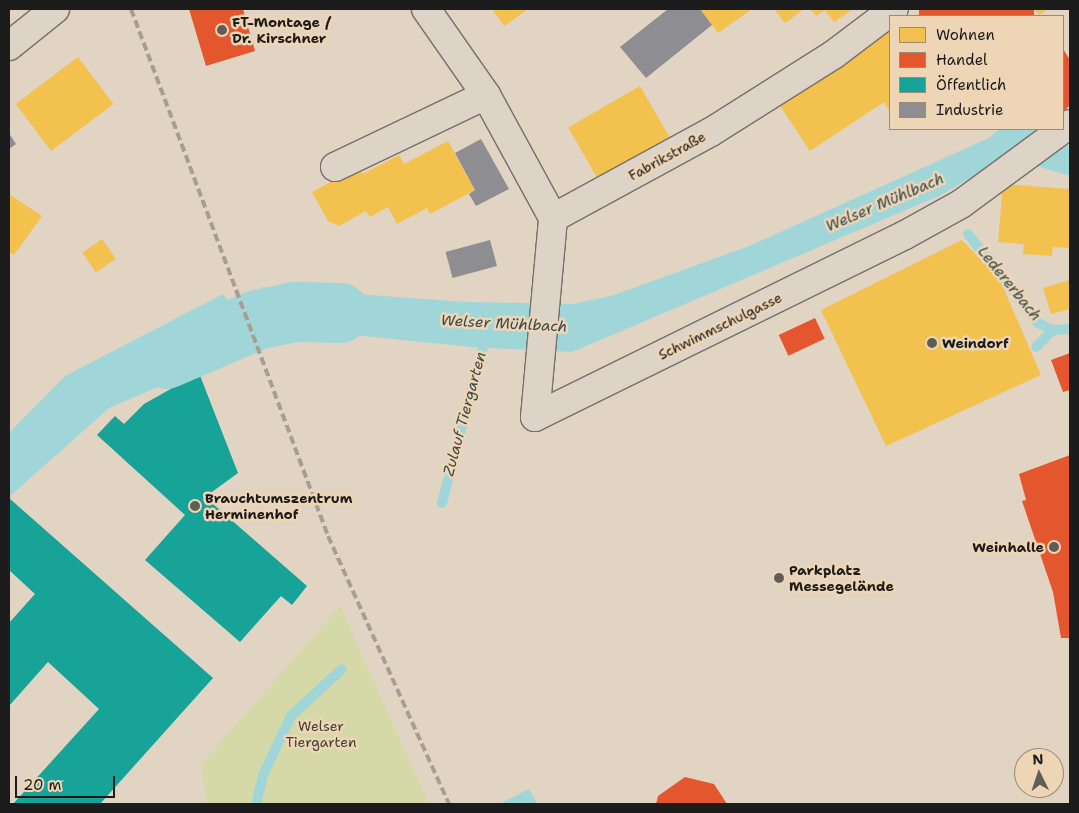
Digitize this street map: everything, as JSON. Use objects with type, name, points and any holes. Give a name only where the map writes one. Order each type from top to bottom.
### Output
[{"type":"street","points":[[9,46],[55,9]]},
{"type":"street","points":[[426,9],[486,95],[553,218]]},
{"type":"street","name":"Fabrikstraße","points":[[553,218],[711,132],[833,55],[894,9]]},
{"type":"street","points":[[334,167],[486,95]]},
{"type":"street","name":"Schwimmschulgasse","points":[[553,218],[551,270],[535,417],[905,235],[1008,170],[1062,130]]},
{"type":"green space","name":"Welser Tiergarten","points":[[340,606],[429,804],[207,804],[201,765]]},
{"type":"water","points":[[999,130],[1049,130],[1039,137],[1070,146],[1070,176],[1007,157],[939,196],[572,352],[471,347],[295,329],[255,346],[262,287],[465,302],[574,304],[614,295],[749,246],[989,138]]},
{"type":"water","points":[[223,294],[255,346],[109,408],[9,497],[9,433],[65,376]]},
{"type":"water","points":[[529,789],[537,804],[499,804]]},
{"type":"building: Wohnen","points":[[492,9],[528,9],[504,26]]},
{"type":"building: Wohnen","points":[[700,9],[752,9],[718,33]]},
{"type":"building: Wohnen","points":[[774,9],[804,9],[785,23]]},
{"type":"building: Wohnen","points":[[810,9],[853,9],[834,22],[825,10],[816,16]]},
{"type":"building: Wohnen","points":[[1034,9],[1048,9],[1039,15]]},
{"type":"building: Wohnen","points":[[889,29],[889,110],[884,102],[810,151],[777,101]]},
{"type":"building: Wohnen","points":[[78,57],[114,104],[51,151],[16,104]]},
{"type":"building: Wohnen","points":[[640,86],[670,137],[598,179],[568,128]]},
{"type":"building: Wohnen","points":[[448,141],[475,190],[430,214],[427,208],[397,224],[388,207],[370,217],[366,211],[339,226],[328,221],[312,192],[358,167],[363,174],[399,155],[404,164]]},
{"type":"building: Wohnen","points":[[1003,184],[1070,189],[1070,248],[1053,247],[1052,256],[1023,254],[1024,244],[998,242]]},
{"type":"building: Wohnen","points":[[9,194],[42,216],[14,255],[9,252]]},
{"type":"building: Wohnen","points":[[102,239],[116,259],[96,272],[82,253]]},
{"type":"building: Wohnen","name":"Weindorf","points":[[962,240],[1000,280],[1041,375],[886,446],[821,310]]},
{"type":"building: Wohnen","points":[[1070,280],[1070,309],[1051,314],[1043,288]]},
{"type":"building: Handel","name":"FT-Montage / Dr. Kirschner","points":[[189,9],[243,9],[255,51],[206,66]]},
{"type":"building: Handel","points":[[919,9],[1034,9],[1034,15],[919,15]]},
{"type":"building: Handel","points":[[1064,51],[1070,60],[1070,105],[1064,111]]},
{"type":"building: Handel","points":[[815,318],[825,339],[788,356],[779,335]]},
{"type":"building: Handel","points":[[1070,353],[1070,390],[1063,392],[1051,360]]},
{"type":"building: Handel","name":"Weinhalle","points":[[1070,455],[1070,638],[1061,638],[1053,592],[1022,501],[1026,500],[1019,474]]},
{"type":"building: Handel","points":[[685,777],[714,784],[727,804],[656,804],[658,796]]},
{"type":"building: Öffentlich","name":"Brauchtumszentrum Herminenhof","points":[[199,373],[238,473],[205,497],[307,586],[292,605],[281,596],[240,642],[145,560],[185,515],[97,435],[115,416],[124,424],[144,404]]},
{"type":"building: Öffentlich","points":[[9,498],[213,678],[100,804],[13,804],[99,709],[48,662],[9,706],[9,623],[35,594],[9,570]]},
{"type":"building: Industrie","points":[[668,9],[700,9],[712,25],[646,78],[620,47]]},
{"type":"building: Industrie","points":[[9,133],[16,144],[9,149]]},
{"type":"building: Industrie","points":[[481,139],[509,189],[476,206],[469,194],[475,190],[455,153]]},
{"type":"building: Industrie","points":[[490,240],[497,266],[453,278],[446,252]]},
{"type":"waterway","name":"Ledererbach","points":[[968,234],[1038,323],[1053,330]]},
{"type":"waterway","name":"Welser Mühlbach","points":[[166,359],[257,320],[296,312],[340,313]]},
{"type":"waterway","name":"Ledererbach","points":[[1036,347],[1053,330],[1070,329]]},
{"type":"waterway","name":"Zulauf Tiergarten","points":[[442,503],[486,336]]},
{"type":"waterway","points":[[256,804],[263,775],[291,716],[342,669]]},
{"type":"railway","points":[[131,9],[328,536],[449,804]]},
{"type":"place","name":"FT-Montage / Dr. Kirschner","points":[[222,30]]},
{"type":"place","name":"Weindorf","points":[[932,343]]},
{"type":"place","name":"Brauchtumszentrum Herminenhof","points":[[195,506]]},
{"type":"place","name":"Weinhalle","points":[[1054,547]]},
{"type":"place","name":"Parkplatz Messegelände","points":[[779,578]]}]
